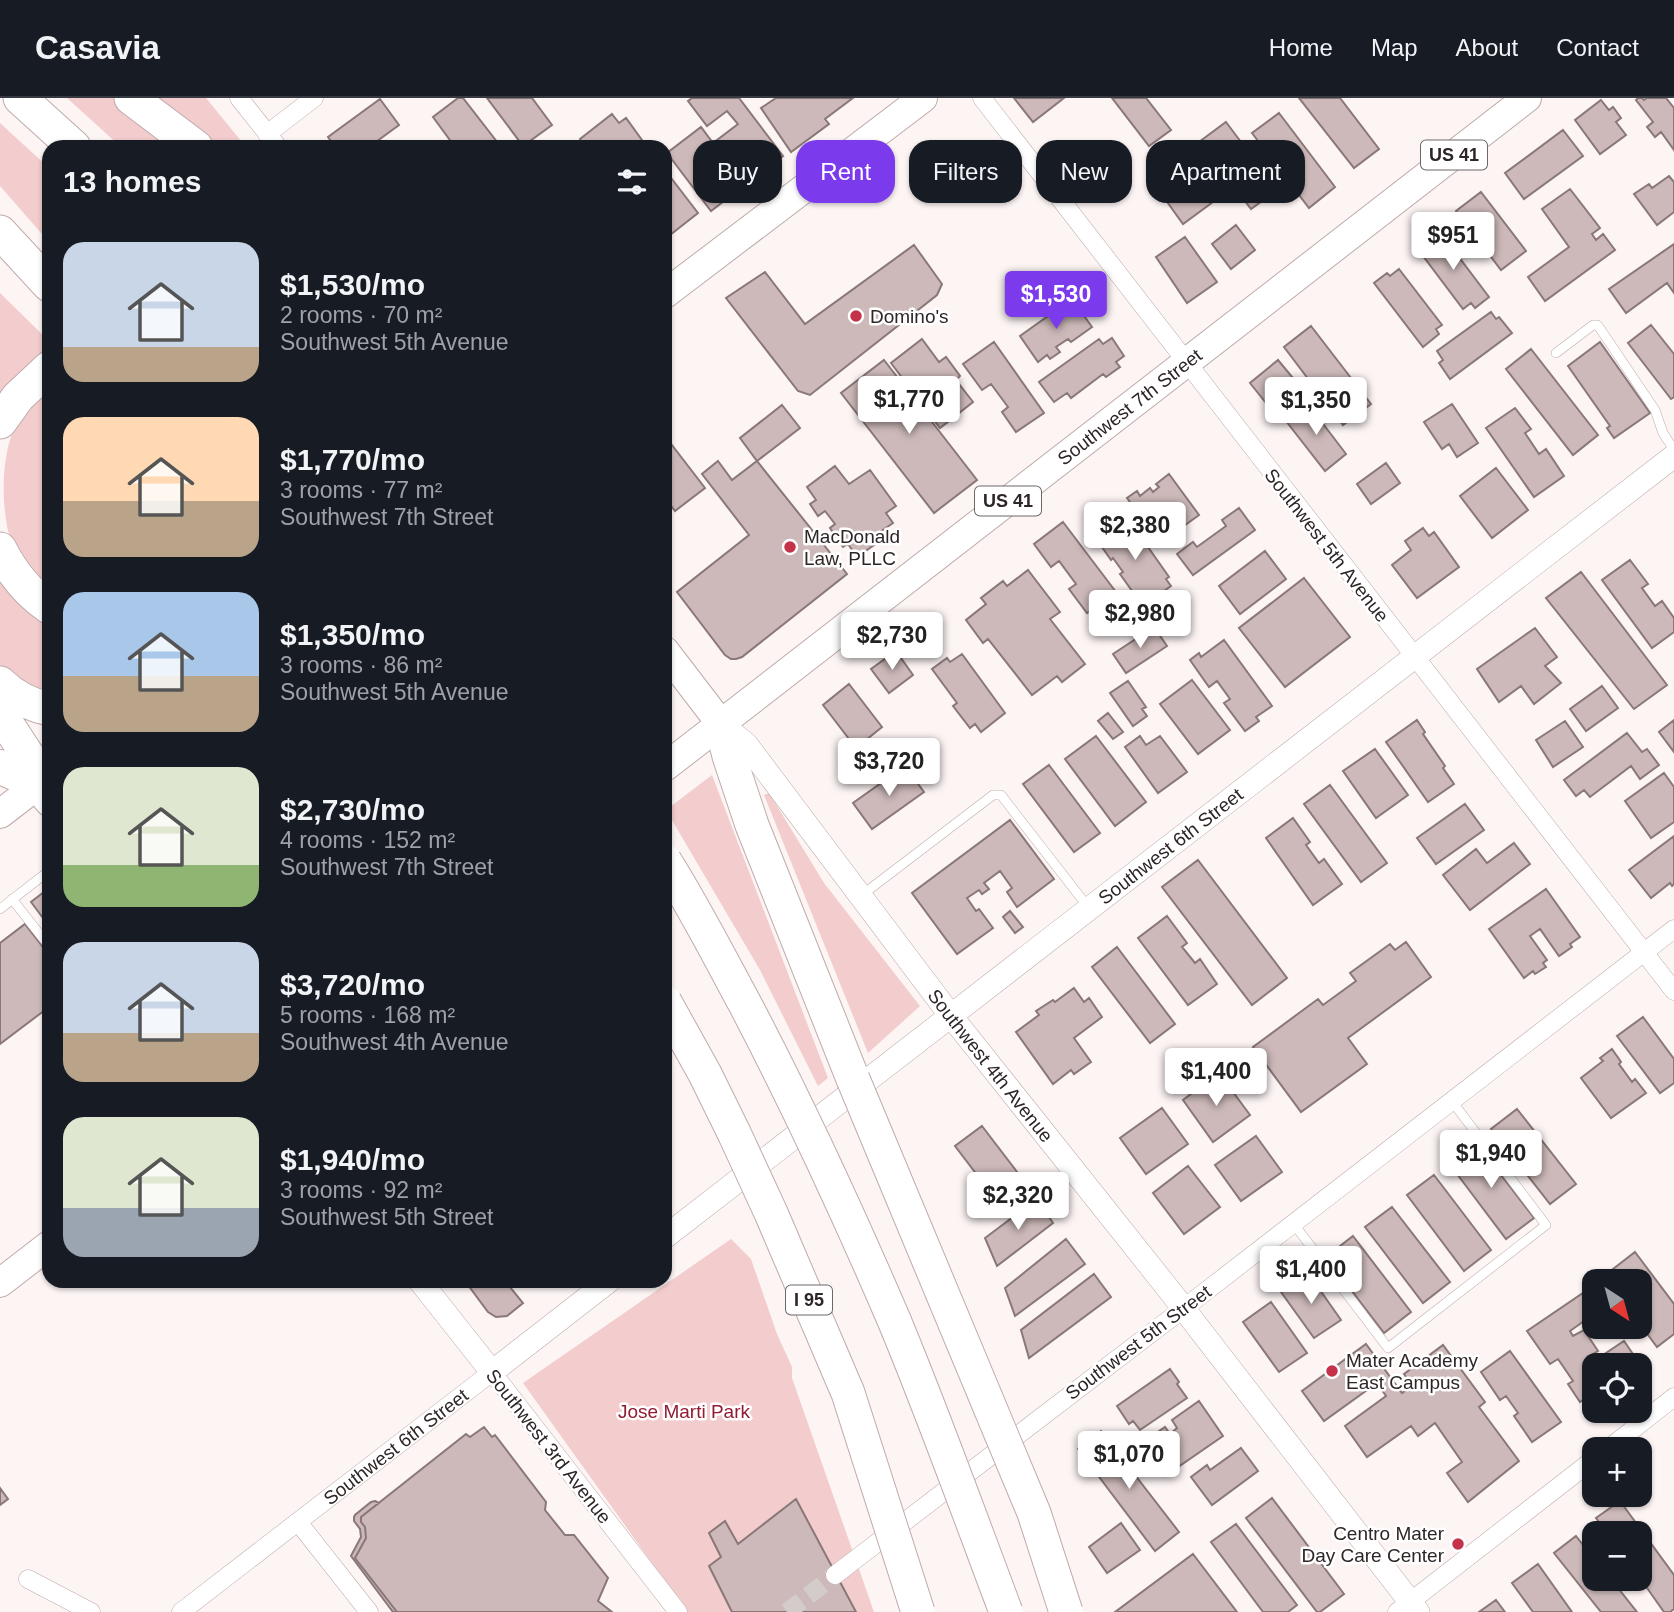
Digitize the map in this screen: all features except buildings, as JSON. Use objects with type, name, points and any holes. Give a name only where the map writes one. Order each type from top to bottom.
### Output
[{"type":"highway","points":[[20,98],[66,140]]},
{"type":"highway","points":[[131,98],[187,140]]},
{"type":"highway","points":[[0,232],[42,278]]},
{"type":"highway","points":[[0,265],[42,283]]},
{"type":"highway","points":[[0,422],[18,397],[42,375]]},
{"type":"highway","points":[[0,549],[9,567],[32,595],[42,602]]},
{"type":"highway","points":[[0,683],[9,691],[42,708]]},
{"type":"highway","points":[[0,713],[42,782]]},
{"type":"highway","points":[[721,724],[752,825],[820,997],[1034,1513],[1066,1612]]},
{"type":"highway","points":[[672,873],[771,1053],[823,1163],[894,1321],[1006,1612]]},
{"type":"highway","name":"I 95","points":[[672,1015],[746,1157],[848,1392],[918,1612]]},
{"type":"main road","points":[[672,290],[923,98]]},
{"type":"main road","name":"Southwest 7th Street","points":[[672,762],[1527,98]]},
{"type":"main road","name":"Southwest 4th Avenue","points":[[672,660],[721,724]]},
{"type":"main road","points":[[0,764],[7,773],[42,787]]},
{"type":"main road","points":[[0,814],[42,790]]},
{"type":"main road","points":[[0,1283],[42,1250]]},
{"type":"street","points":[[239,98],[271,140]]},
{"type":"street","points":[[273,140],[314,98]]},
{"type":"street","name":"Southwest 5th Avenue","points":[[982,98],[1674,991]]},
{"type":"street","name":"Southwest 6th Street","points":[[672,1232],[1674,456]]},
{"type":"street","name":"Southwest 4th Avenue","points":[[721,724],[746,744],[951,1016],[1183,1308],[1409,1609]]},
{"type":"street","name":"Southwest 5th Street","points":[[835,1574],[1674,929]]},
{"type":"street","name":"Southwest 3rd Avenue","points":[[426,1288],[678,1612]]},
{"type":"street","name":"Southwest 6th Street","points":[[181,1612],[599,1288]]},
{"type":"street","points":[[1623,1437],[1674,1397]]},
{"type":"street","points":[[1409,1609],[1582,1469]]},
{"type":"street","points":[[298,1522],[369,1612]]},
{"type":"street","points":[[28,1580],[91,1612]]},
{"type":"lane","points":[[1556,353],[1593,325],[1600,327],[1656,410],[1663,433],[1674,450]]},
{"type":"lane","points":[[860,896],[997,794],[1001,795],[1089,908]]},
{"type":"lane","points":[[0,909],[42,878]]},
{"type":"lane","points":[[12,899],[42,937]]},
{"type":"lane","points":[[1293,1223],[1388,1348],[1546,1225],[1451,1100]]},
{"type":"green space","points":[[67,98],[114,98],[170,140],[113,140]]},
{"type":"green space","points":[[149,98],[206,98],[240,140],[202,140]]},
{"type":"green space","points":[[0,123],[42,162],[42,234],[0,186]]},
{"type":"green space","points":[[0,293],[42,334],[42,356],[17,374],[0,396]]},
{"type":"green space","points":[[42,391],[42,584],[12,545],[5,515],[5,465],[12,433],[18,420]]},
{"type":"green space","points":[[0,573],[42,614],[42,696],[0,672]]},
{"type":"green space","points":[[712,775],[828,1078],[818,1086],[760,970],[672,820],[672,805]]},
{"type":"green space","points":[[769,793],[824,883],[920,1006],[868,1053],[764,795]]},
{"type":"green space","name":"Jose Marti Park","points":[[731,1239],[751,1259],[777,1334],[792,1367],[792,1378],[874,1612],[687,1612],[523,1383],[660,1288],[672,1288],[672,1280]]},
{"type":"tunnel","points":[[787,1612],[835,1575]]},
{"type":"place","name":"Domino's","points":[[856,316]]},
{"type":"place","name":"MacDonald Law, PLLC","points":[[790,547]]},
{"type":"place","name":"Mater Academy East Campus","points":[[1332,1371]]},
{"type":"place","name":"Centro Mater Day Care Center","points":[[1458,1544]]}]
